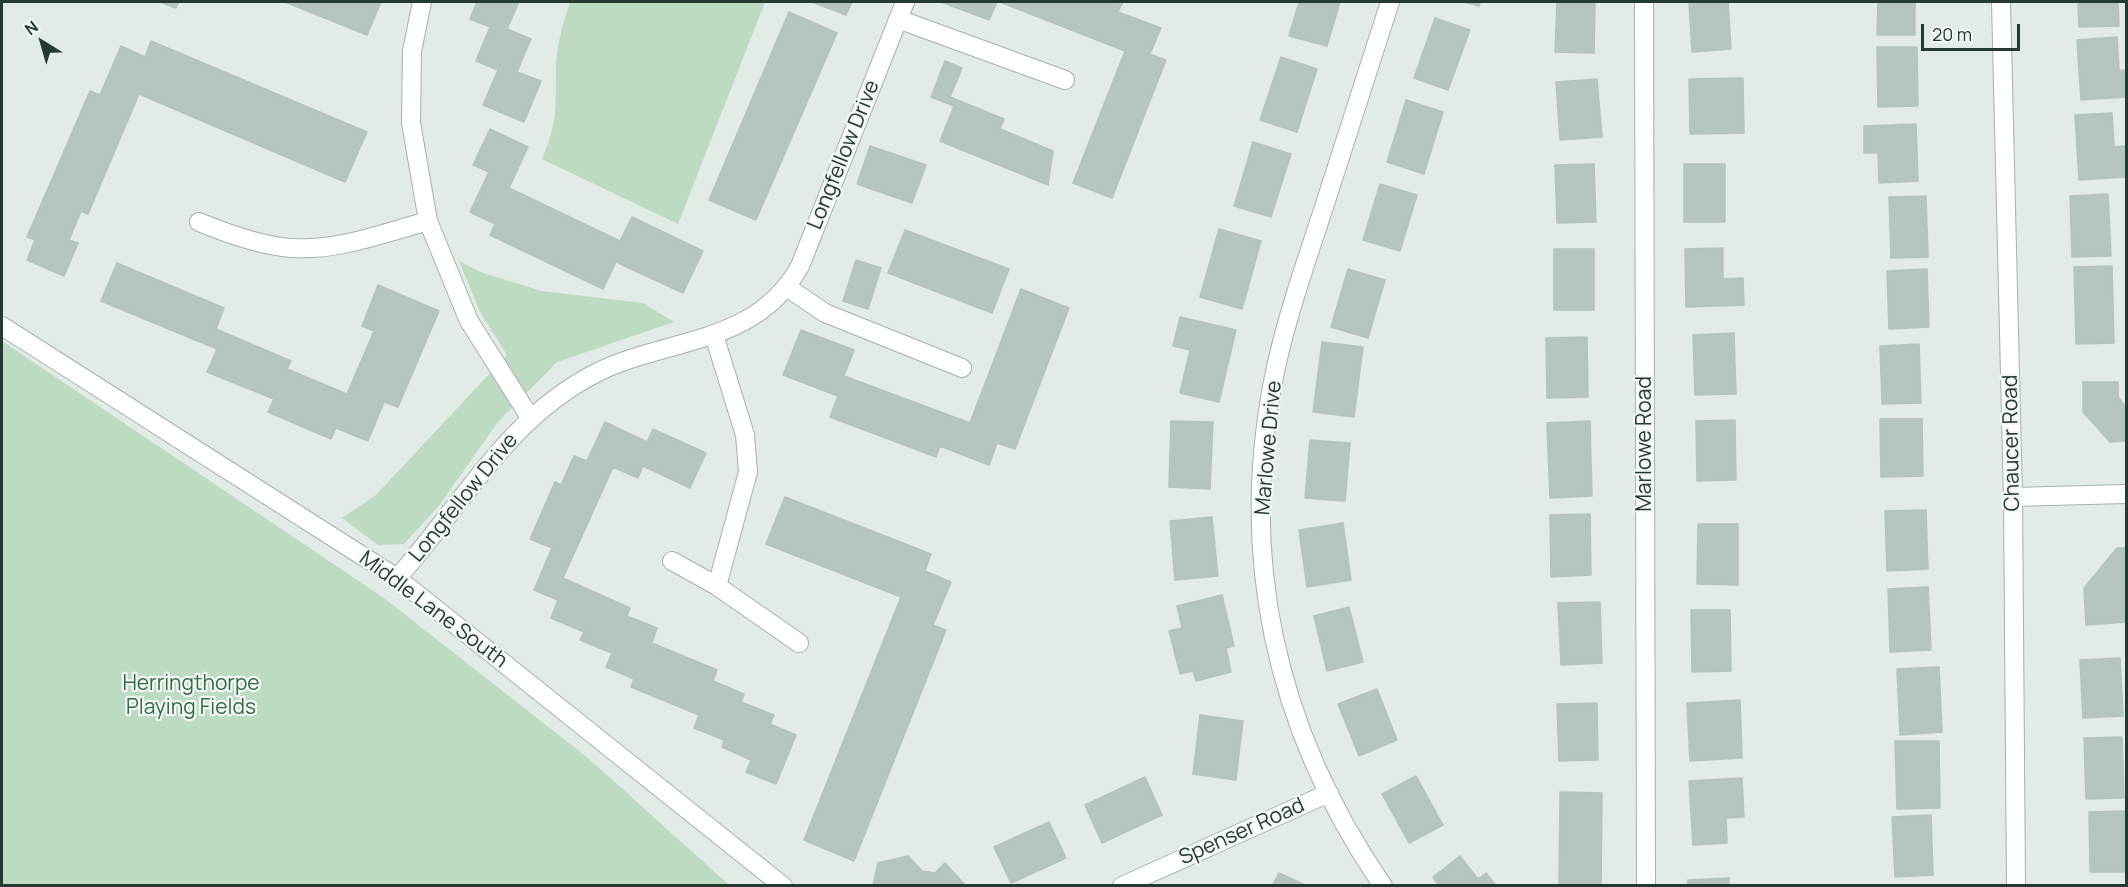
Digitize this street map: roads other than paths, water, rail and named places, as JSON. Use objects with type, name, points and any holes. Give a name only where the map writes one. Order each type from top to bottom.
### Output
[{"type":"street","name":"Longfellow Drive","points":[[422,2],[412,51],[411,123],[428,221],[469,321],[531,419]]},
{"type":"street","name":"Longfellow Drive","points":[[397,578],[420,552],[480,472],[531,419],[560,396],[597,373],[714,335],[749,320],[788,288],[800,266],[905,2]]},
{"type":"street","name":"Marlowe Drive","points":[[1383,885],[1329,793],[1290,704],[1274,646],[1264,590],[1262,487],[1269,409],[1293,303],[1390,2]]},
{"type":"street","name":"Marlowe Road","points":[[1644,2],[1646,885]]},
{"type":"street","name":"Chaucer Road","points":[[2001,2],[2013,497],[2016,885]]},
{"type":"street","points":[[898,20],[1065,80]]},
{"type":"street","points":[[199,222],[225,233],[291,248],[338,244],[428,221]]},
{"type":"street","points":[[788,288],[825,313],[963,368]]},
{"type":"street","name":"Middle Lane South","points":[[2,326],[397,578],[783,885]]},
{"type":"street","points":[[714,335],[746,435],[748,472],[717,586]]},
{"type":"street","points":[[2013,497],[2127,494]]},
{"type":"street","points":[[672,561],[717,586],[799,643]]},
{"type":"street","name":"Spenser Road","points":[[1122,885],[1329,793]]},
{"type":"park label","name":"Herringthorpe Playing Fields","points":[[191,696]]}]
